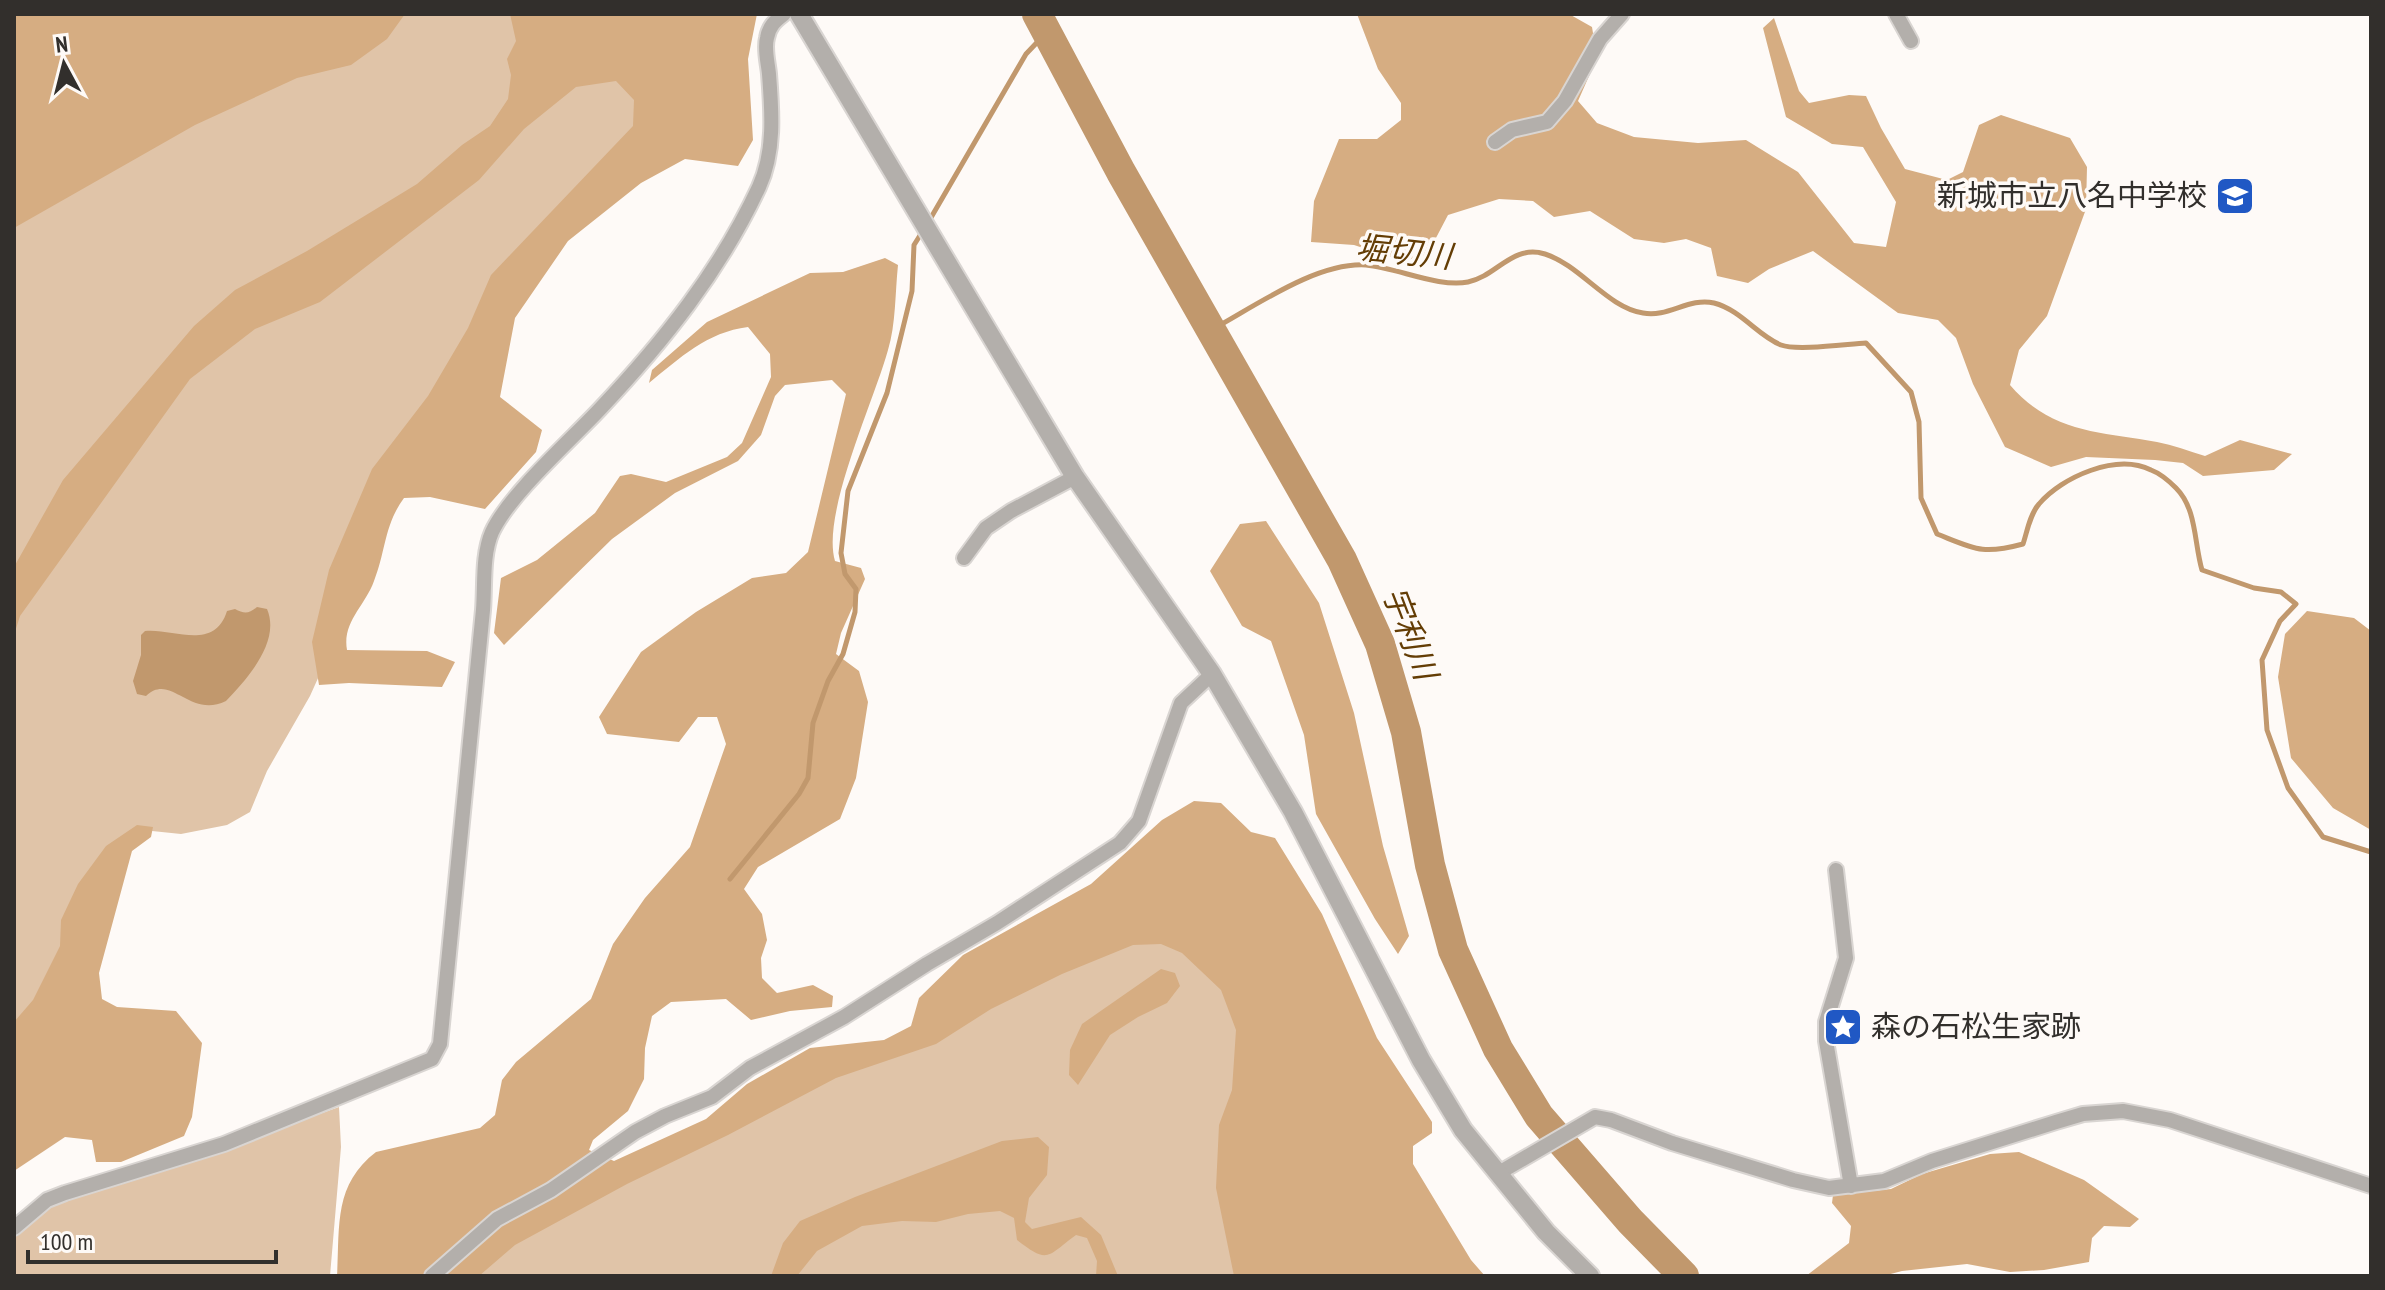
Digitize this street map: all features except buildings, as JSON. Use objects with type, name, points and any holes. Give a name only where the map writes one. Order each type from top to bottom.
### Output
[{"type":"street","points":[[14,1228],[47,1200],[224,1144],[432,1059],[440,1044],[486,555],[491,534],[501,516],[523,491],[641,366],[702,288],[745,217],[765,174],[771,143],[772,109],[766,40],[771,25],[784,14]]},
{"type":"street","points":[[799,14],[1075,477],[1212,674],[1293,812],[1421,1060],[1463,1130],[1546,1232],[1590,1276]]},
{"type":"street","points":[[1495,142],[1512,130],[1547,122],[1565,101],[1600,39],[1622,14]]},
{"type":"street","points":[[1896,14],[1911,41]]},
{"type":"street","points":[[964,558],[986,528],[1075,477]]},
{"type":"street","points":[[432,1276],[497,1219],[551,1190],[635,1132],[712,1097],[750,1068],[844,1017],[1120,843],[1139,821],[1181,703],[1212,674]]},
{"type":"street","points":[[1836,870],[1846,958],[1826,1022],[1826,1041],[1851,1186]]},
{"type":"street","points":[[1497,1174],[1595,1117],[1793,1180],[1829,1188],[1851,1186],[1884,1181],[1932,1161],[2070,1118],[2123,1111],[2170,1120],[2371,1186]]},
{"type":"shaded area","points":[[14,14],[405,14],[387,39],[351,65],[297,78],[195,125],[14,228]]},
{"type":"shaded area","points":[[337,14],[565,14],[650,107],[445,396],[310,696],[267,771],[250,812],[227,825],[181,834],[152,831],[130,846],[14,1095],[14,200]]},
{"type":"shaded area","points":[[510,14],[757,14],[748,59],[753,140],[738,166],[685,159],[641,183],[568,241],[515,318],[500,397],[542,430],[536,452],[485,509],[430,497],[404,498],[397,508],[374,581],[351,622],[346,640],[347,650],[427,651],[455,662],[442,687],[349,683],[319,685],[312,642],[329,570],[372,469],[428,396],[468,328],[491,275],[633,126],[634,100],[616,81],[576,87],[524,129],[479,180],[320,302],[255,329],[190,379],[20,616],[14,635],[14,567],[63,480],[194,326],[235,290],[307,251],[417,184],[462,145],[490,126],[508,99],[511,75],[507,59],[516,41]]},
{"type":"shaded area","points":[[1357,14],[1569,14],[1592,27],[1597,58],[1578,101],[1597,123],[1634,137],[1698,143],[1746,140],[1798,172],[1854,243],[1886,247],[1896,202],[1863,147],[1832,144],[1786,117],[1763,28],[1774,18],[1799,91],[1809,103],[1849,95],[1866,96],[1905,169],[1947,180],[1963,172],[1979,125],[2001,115],[2070,138],[2087,167],[2086,209],[2047,316],[2019,350],[2010,385],[2042,413],[2078,428],[2163,443],[2205,456],[2240,440],[2292,454],[2274,470],[2203,476],[2183,463],[2155,460],[2086,457],[2051,467],[2005,447],[1973,384],[1956,338],[1938,320],[1898,313],[1813,251],[1769,269],[1748,283],[1717,276],[1711,248],[1686,239],[1664,243],[1634,239],[1590,211],[1554,217],[1533,201],[1499,199],[1448,215],[1427,255],[1403,261],[1354,245],[1311,242],[1314,201],[1339,139],[1377,139],[1401,120],[1401,103],[1378,69]]},
{"type":"shaded area","points":[[885,258],[898,265],[891,340],[842,487],[833,541],[835,561],[861,568],[865,579],[841,633],[836,654],[859,671],[868,702],[856,778],[840,819],[758,867],[744,889],[762,914],[767,940],[761,958],[762,978],[777,993],[813,985],[833,996],[832,1007],[790,1011],[751,1020],[726,999],[671,1002],[652,1016],[645,1048],[644,1079],[628,1111],[593,1140],[589,1150],[614,1161],[706,1119],[747,1084],[810,1048],[884,1040],[911,1026],[919,998],[963,955],[1091,884],[1162,820],[1194,801],[1221,803],[1251,832],[1275,838],[1322,914],[1377,1038],[1432,1122],[1432,1133],[1413,1146],[1413,1164],[1471,1260],[1485,1276],[1234,1276],[1216,1188],[1219,1125],[1232,1090],[1236,1030],[1221,990],[1182,953],[1161,944],[1133,945],[1062,974],[991,1009],[936,1044],[836,1078],[627,1184],[515,1245],[479,1276],[337,1276],[342,1208],[352,1178],[362,1165],[376,1152],[480,1128],[495,1115],[502,1080],[516,1062],[591,999],[613,944],[645,898],[690,847],[726,744],[717,717],[698,717],[679,742],[607,734],[599,717],[641,652],[696,612],[752,578],[786,573],[808,552],[846,394],[832,380],[785,385],[775,396],[761,435],[738,461],[675,493],[612,539],[504,645],[494,633],[501,578],[537,560],[595,513],[620,476],[631,474],[666,482],[727,457],[742,443],[771,377],[770,354],[748,327],[707,340],[649,383],[652,370],[707,322],[810,273],[843,272]]},
{"type":"shaded area","points":[[1266,521],[1319,603],[1354,713],[1383,846],[1409,936],[1398,954],[1316,814],[1304,735],[1271,641],[1242,626],[1210,571],[1240,524]]},
{"type":"shaded area","points":[[257,607],[267,609],[270,622],[266,647],[252,671],[226,701],[213,705],[201,704],[164,689],[146,696],[137,694],[133,681],[141,655],[141,635],[145,631],[203,635],[221,624],[227,611],[235,609],[246,612]]},
{"type":"shaded area","points":[[2307,611],[2354,618],[2371,631],[2371,830],[2333,808],[2291,758],[2278,677],[2285,634]]},
{"type":"shaded area","points":[[137,825],[153,827],[151,837],[132,851],[99,973],[102,999],[117,1007],[176,1011],[202,1043],[192,1117],[184,1136],[121,1162],[96,1162],[92,1140],[65,1137],[14,1171],[14,1022],[33,1000],[60,946],[61,920],[78,884],[106,846]]},
{"type":"shaded area","points":[[1125,934],[1189,939],[1243,1006],[1251,1276],[466,1276],[509,1238]]},
{"type":"shaded area","points":[[1161,969],[1175,973],[1180,986],[1167,1003],[1110,1035],[1078,1085],[1069,1075],[1070,1050],[1082,1024]]},
{"type":"shaded area","points":[[339,1107],[341,1147],[330,1276],[14,1276],[16,1235],[39,1214],[69,1196],[142,1177]]},
{"type":"shaded area","points":[[1038,1137],[1049,1147],[1047,1175],[1029,1198],[1025,1222],[1032,1229],[1081,1217],[1101,1235],[1118,1276],[1096,1276],[1097,1261],[1087,1238],[1076,1235],[1048,1255],[1036,1253],[1017,1240],[1014,1218],[1000,1211],[968,1214],[936,1222],[902,1221],[862,1226],[817,1251],[797,1276],[771,1276],[783,1243],[800,1221],[1002,1141]]},
{"type":"shaded area","points":[[2019,1152],[2084,1180],[2139,1219],[2130,1227],[2104,1226],[2092,1238],[2089,1262],[2044,1270],[2010,1272],[1967,1264],[1883,1276],[1806,1276],[1849,1243],[1851,1226],[1832,1203],[1833,1195],[1891,1189],[1922,1174],[1990,1154]]},
{"type":"waterway","name":"宇利川","points":[[1037,14],[1121,172],[1342,560],[1380,644],[1406,732],[1430,865],[1453,950],[1498,1049],[1539,1116],[1630,1221],[1684,1276]]},
{"type":"waterway","points":[[929,221],[1026,54],[1046,33]]},
{"type":"waterway","points":[[730,879],[799,794],[808,778],[813,723],[828,681],[843,654],[855,612],[856,589],[845,574],[841,553],[848,491],[887,393],[912,291],[914,245],[924,229]]},
{"type":"waterway","name":"堀切川","points":[[1211,330],[1306,278],[1347,266],[1366,265],[1457,283],[1478,279],[1514,257],[1533,252],[1558,259],[1618,303],[1643,313],[1661,313],[1696,303],[1714,303],[1733,311],[1765,336],[1788,347],[1866,343],[1911,392],[1919,422],[1921,498],[1937,534],[1961,543],[1988,550],[2023,544],[2039,504],[2061,485],[2090,470],[2122,464],[2154,471],[2176,488],[2188,506],[2202,570],[2254,588],[2281,592],[2296,604],[2280,621],[2262,660],[2267,730],[2288,788],[2323,837],[2371,852]]},
{"type":"place","name":"新城市立八名中学校","points":[[2235,196]]},
{"type":"place","name":"森の石松生家跡","points":[[1843,1027]]}]
